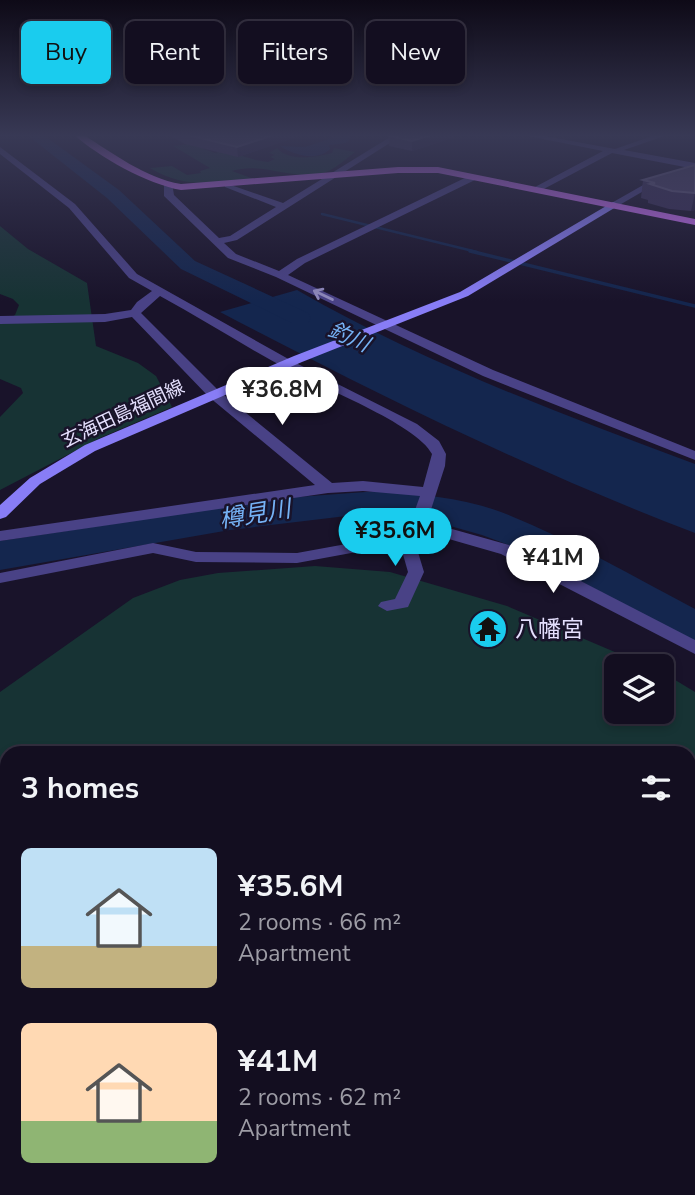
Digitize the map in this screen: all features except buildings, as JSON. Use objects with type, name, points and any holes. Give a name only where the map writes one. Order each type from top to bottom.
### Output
[{"type":"main road","points":[[538,190],[695,222]]},
{"type":"main road","name":"玄海田島福間線","points":[[0,514],[35,481],[61,463],[215,394],[464,294],[613,205]]},
{"type":"street","points":[[51,190],[72,206],[123,266],[159,291],[278,357],[287,365],[425,435],[439,454],[429,494],[412,531],[416,572],[402,603],[387,606]]},
{"type":"street","points":[[170,190],[169,196],[232,256],[280,275],[380,326],[510,382],[695,456]]},
{"type":"street","points":[[240,190],[283,206]]},
{"type":"street","points":[[215,242],[233,238],[310,190]]},
{"type":"street","points":[[280,275],[301,261],[448,190]]},
{"type":"street","points":[[613,205],[642,190]]},
{"type":"street","points":[[0,320],[104,318],[135,313],[141,304],[159,291]]},
{"type":"street","points":[[135,313],[215,394],[328,488]]},
{"type":"street","points":[[0,536],[328,488],[363,486],[429,494]]},
{"type":"street","points":[[0,578],[153,548],[197,557],[318,556],[412,531],[507,550],[695,648]]},
{"type":"green space","points":[[0,226],[28,249],[87,283],[96,346],[138,363],[156,376],[172,407],[100,438],[0,490],[0,417],[23,393],[21,388],[0,379],[0,324],[15,315],[19,305],[13,299],[0,294]]},
{"type":"green space","points":[[315,566],[390,572],[507,606],[620,654],[604,654],[604,724],[674,724],[674,679],[695,692],[695,746],[0,746],[0,692],[133,598],[180,580],[218,573]]},
{"type":"water","points":[[297,290],[442,364],[695,464],[695,533],[574,484],[454,430],[220,312]]},
{"type":"water","name":"樽見川","points":[[379,491],[472,503],[551,533],[695,609],[695,642],[522,550],[443,524],[405,519],[355,515],[230,530],[0,570],[0,541],[283,498]]},
{"type":"waterway","name":"釣川","points":[[107,190],[188,265],[300,318]]},
{"type":"waterway","points":[[322,214],[477,252]]},
{"type":"waterway","points":[[470,251],[695,306]]},
{"type":"place","name":"八幡宮","points":[[488,629]]}]
